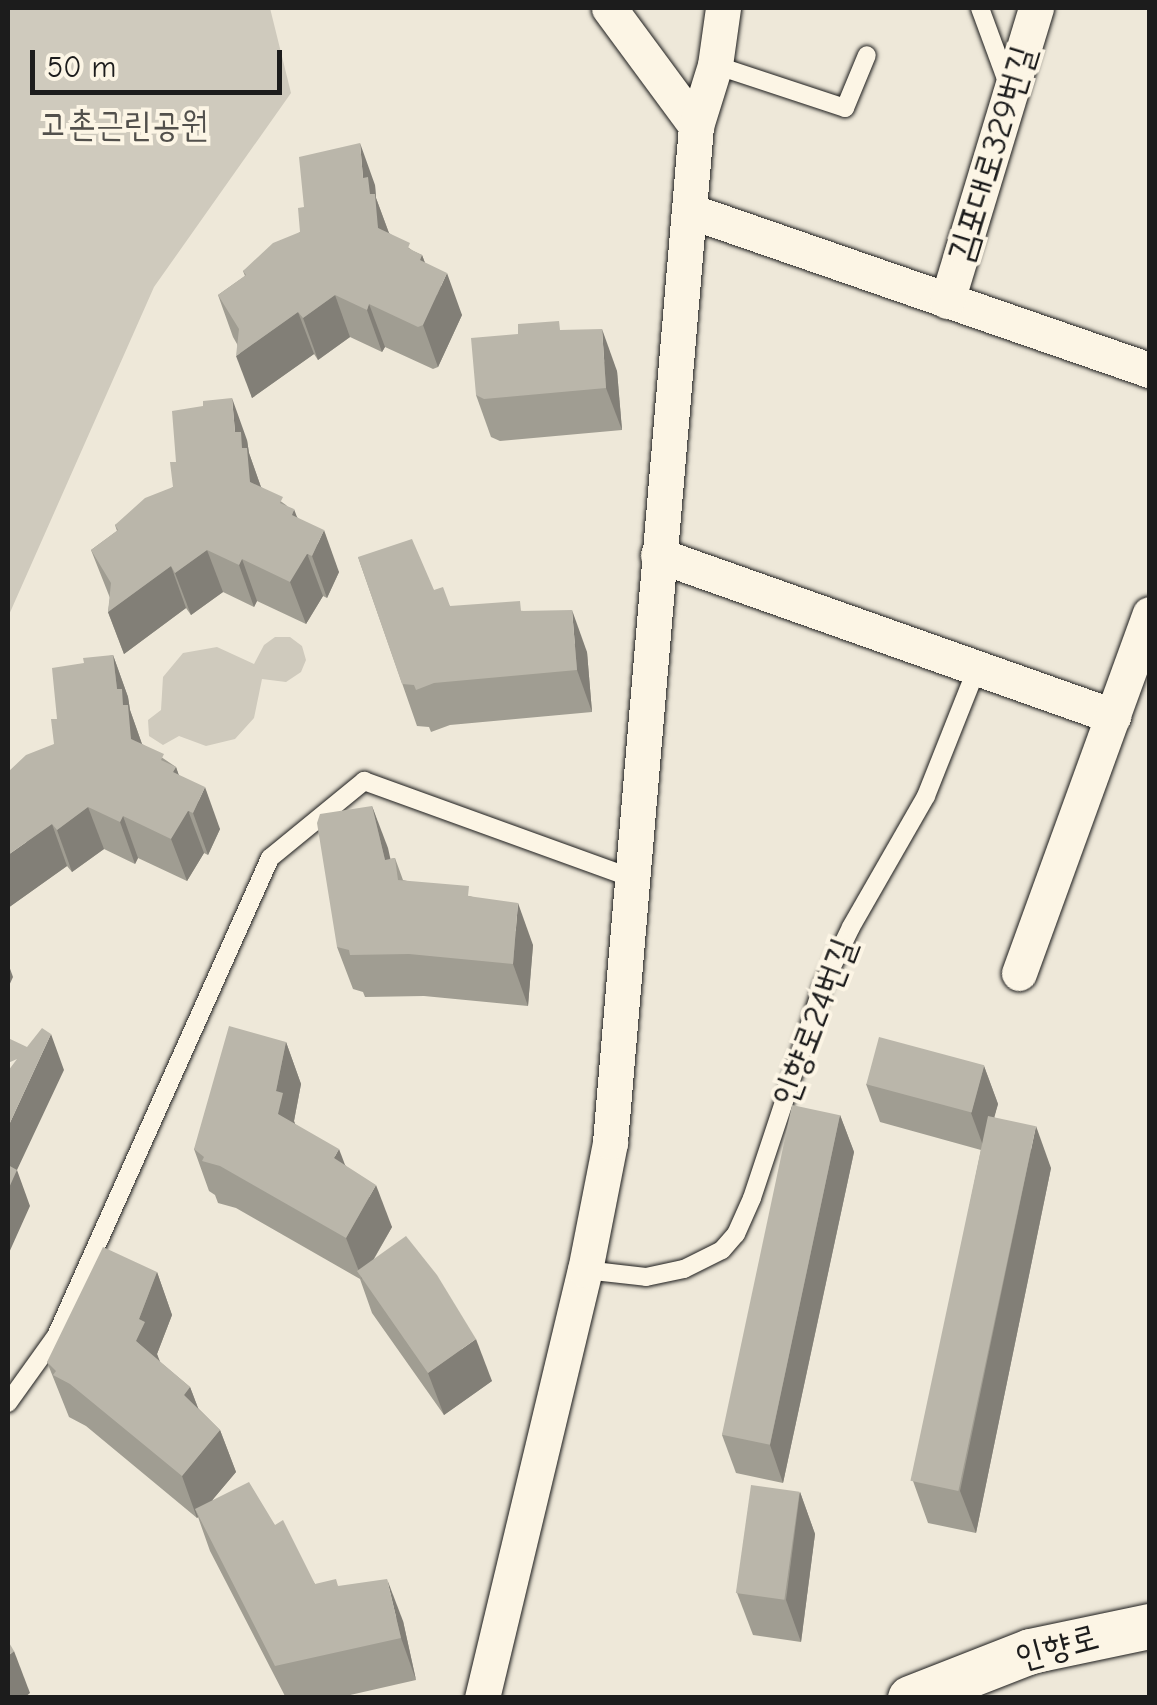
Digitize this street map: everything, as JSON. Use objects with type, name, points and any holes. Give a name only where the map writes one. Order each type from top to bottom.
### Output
[{"type":"street","points":[[609,8],[696,126]]},
{"type":"street","points":[[482,1698],[585,1270],[619,1062],[629,877],[696,126],[714,65],[723,8]]},
{"type":"street","name":"김포대로329번길","points":[[948,300],[1036,8]]},
{"type":"street","points":[[690,211],[1150,370]]},
{"type":"street","points":[[658,555],[1113,716]]},
{"type":"street","points":[[1020,973],[1150,614]]},
{"type":"street","name":"인향로","points":[[910,1698],[1030,1651],[1150,1626]]},
{"type":"lane","points":[[980,8],[1010,91]]},
{"type":"lane","points":[[714,65],[845,108],[867,55]]},
{"type":"lane","name":"인향로24번길","points":[[585,1270],[646,1276],[684,1269],[722,1250],[736,1234],[823,986],[851,927],[926,796],[977,668]]},
{"type":"lane","points":[[8,1404],[56,1336],[270,858],[364,781],[629,877]]},
{"type":"green space","name":"고촌근린공원","points":[[8,8],[270,8],[291,93],[154,287],[8,617]]},
{"type":"green space","points":[[275,637],[290,637],[302,646],[306,660],[301,672],[286,682],[262,679],[254,718],[235,739],[206,746],[179,736],[163,745],[149,736],[148,720],[161,710],[163,677],[183,653],[217,647],[254,664],[264,645]]},
{"type":"building","points":[[360,143],[363,178],[368,177],[370,194],[375,194],[378,228],[410,243],[408,248],[422,255],[420,260],[447,273],[423,325],[418,327],[369,304],[367,310],[335,295],[303,318],[298,312],[236,356],[239,329],[218,295],[246,275],[243,271],[273,243],[300,232],[298,208],[304,207],[299,157]]},
{"type":"building","points":[[559,321],[560,330],[602,329],[606,388],[484,399],[476,395],[471,338],[518,334],[518,324]]},
{"type":"building","points":[[232,398],[235,432],[241,432],[242,448],[247,448],[250,482],[283,497],[280,503],[294,509],[292,515],[324,530],[312,556],[307,554],[290,582],[242,559],[239,565],[207,550],[175,573],[171,566],[108,612],[111,583],[91,550],[118,530],[115,525],[145,498],[173,487],[170,462],[176,462],[172,411],[203,406],[203,401]]},
{"type":"building","points":[[412,539],[434,590],[443,587],[450,606],[520,601],[521,611],[572,610],[577,670],[434,683],[416,690],[414,685],[402,684],[358,557]]},
{"type":"building","points":[[113,655],[117,689],[122,689],[123,705],[128,705],[131,739],[164,754],[161,760],[176,767],[173,772],[205,787],[193,813],[188,811],[171,839],[123,816],[120,822],[88,807],[57,830],[52,824],[8,855],[8,772],[26,755],[54,744],[51,719],[57,719],[52,668],[84,663],[83,658]]},
{"type":"building","points":[[372,806],[385,860],[395,858],[398,880],[469,886],[468,896],[518,903],[513,964],[409,954],[350,955],[349,950],[337,947],[317,823],[320,814]]},
{"type":"building","points":[[229,1026],[286,1042],[276,1091],[283,1093],[278,1114],[339,1149],[334,1158],[376,1185],[346,1238],[220,1166],[202,1161],[204,1157],[194,1149]]},
{"type":"building","points":[[42,1028],[51,1034],[8,1127],[8,1071],[17,1059],[8,1063],[8,1038],[27,1047]]},
{"type":"building","points":[[879,1037],[984,1065],[972,1113],[866,1084]]},
{"type":"building","points":[[792,1105],[840,1115],[770,1445],[722,1435]]},
{"type":"building","points":[[988,1116],[1036,1126],[958,1491],[910,1481]]},
{"type":"building","points":[[8,1165],[17,1170],[8,1190]]},
{"type":"building","points":[[406,1236],[437,1275],[476,1339],[428,1373],[357,1271]]},
{"type":"building","points":[[103,1247],[157,1272],[139,1319],[145,1322],[136,1341],[190,1387],[184,1395],[220,1430],[182,1476],[70,1384],[53,1375],[56,1371],[47,1362]]},
{"type":"building","points":[[249,1482],[275,1525],[283,1520],[315,1584],[336,1579],[338,1586],[387,1579],[401,1638],[275,1666],[195,1509]]},
{"type":"building","points":[[751,1485],[800,1492],[784,1600],[736,1593]]}]
